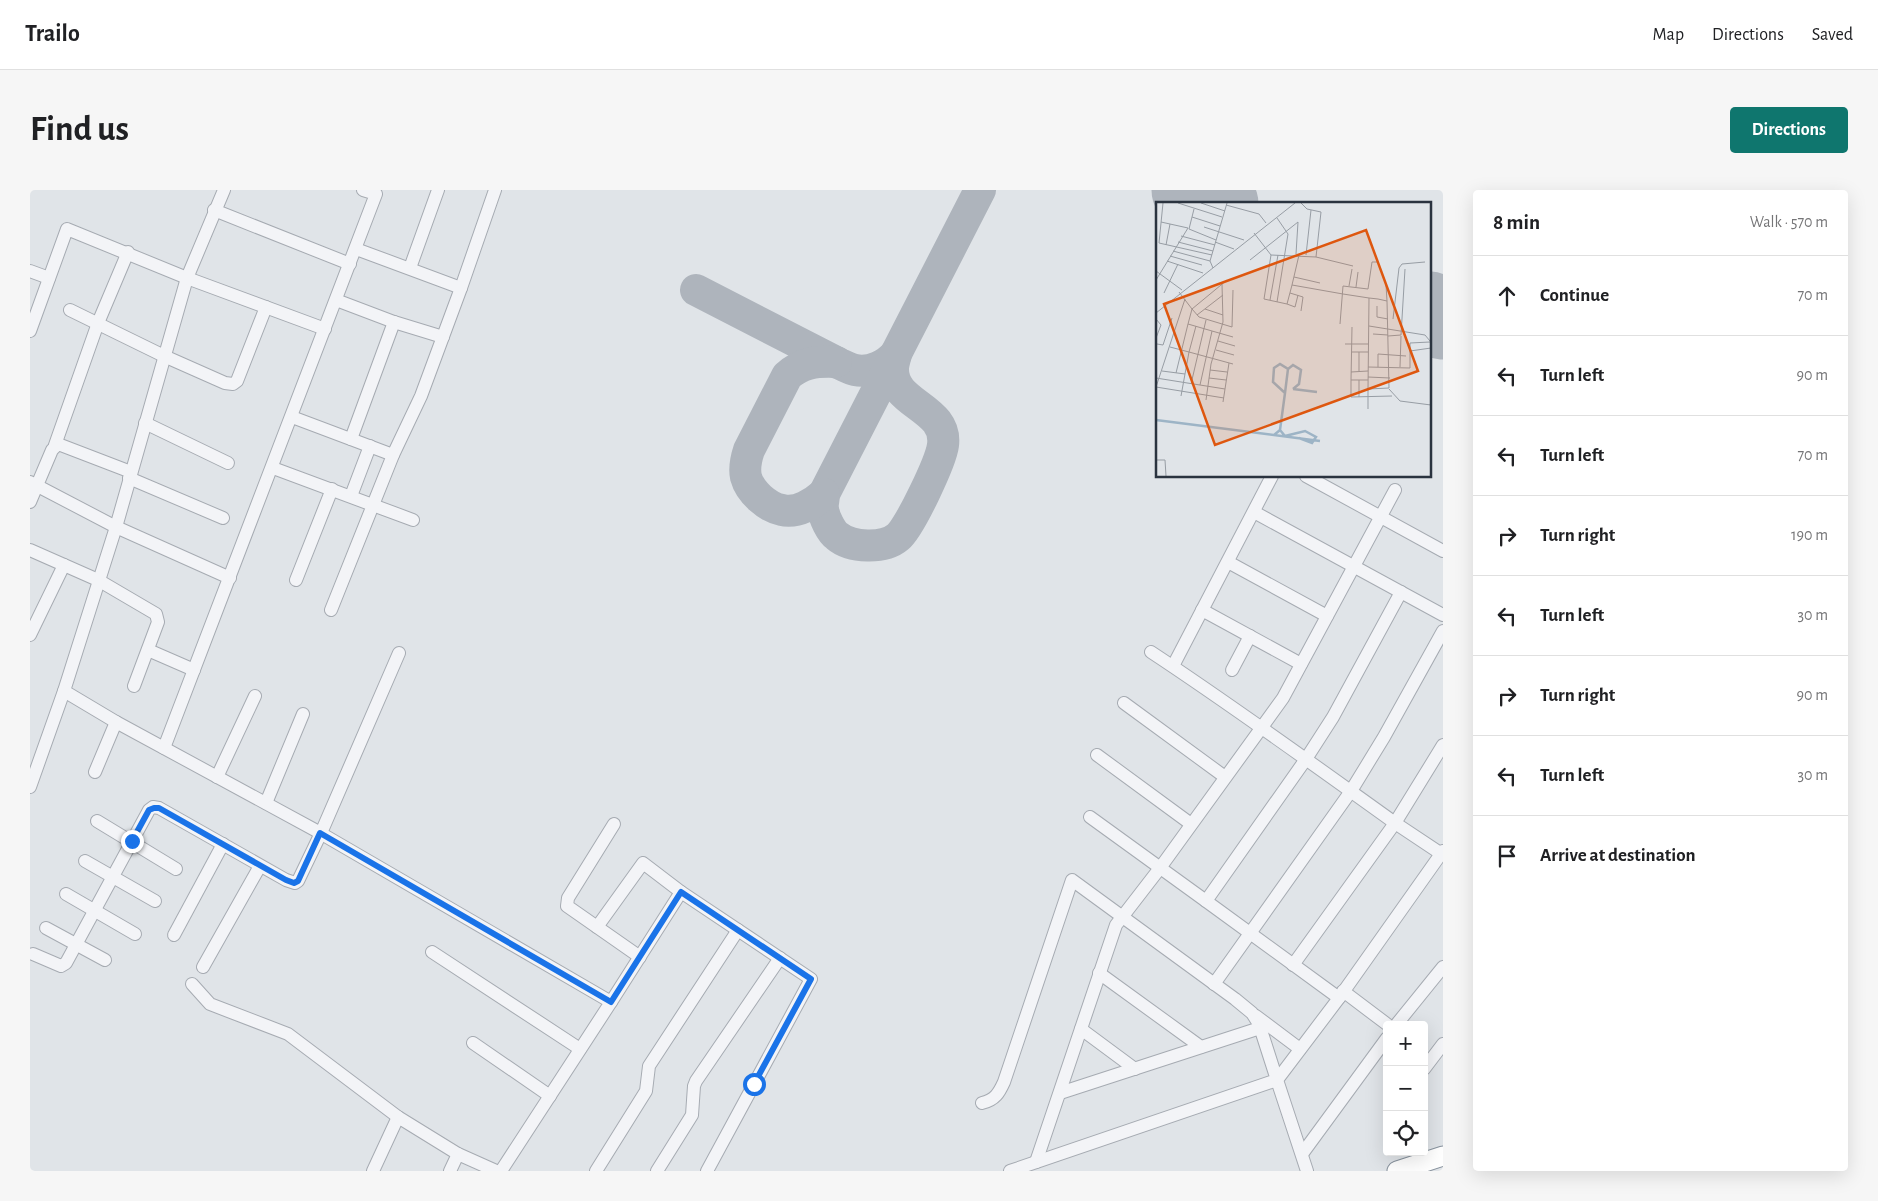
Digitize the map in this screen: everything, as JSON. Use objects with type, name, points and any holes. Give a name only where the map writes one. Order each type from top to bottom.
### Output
[{"type":"highway","points":[[1397,1171],[1443,1156]]},
{"type":"street","points":[[30,787],[64,691],[116,526],[187,278],[224,190]]},
{"type":"street","points":[[164,748],[273,468],[377,192],[363,190]]},
{"type":"street","points":[[410,268],[438,190]]},
{"type":"street","points":[[331,610],[393,455],[421,396],[495,190]]},
{"type":"street","points":[[214,210],[350,264]]},
{"type":"street","points":[[30,330],[67,229],[128,252],[187,278],[325,329]]},
{"type":"street","points":[[356,249],[461,288]]},
{"type":"street","points":[[30,502],[33,484],[55,445],[98,323],[128,252]]},
{"type":"street","points":[[30,271],[49,278]]},
{"type":"street","points":[[336,300],[394,322],[443,337]]},
{"type":"street","points":[[70,310],[164,356],[225,383],[233,384],[237,380],[266,307]]},
{"type":"street","points":[[351,439],[394,322]]},
{"type":"street","points":[[292,417],[393,455]]},
{"type":"street","points":[[145,423],[228,463]]},
{"type":"street","points":[[55,445],[62,445],[223,518]]},
{"type":"street","points":[[351,496],[370,446]]},
{"type":"street","points":[[273,468],[413,520]]},
{"type":"street","points":[[1173,666],[1271,478]]},
{"type":"street","points":[[1310,478],[1443,551]]},
{"type":"street","points":[[33,484],[116,526],[230,578]]},
{"type":"street","points":[[296,580],[332,489]]},
{"type":"street","points":[[1036,1162],[1116,925],[1160,868],[1283,698],[1395,490]]},
{"type":"street","points":[[1254,512],[1443,615]]},
{"type":"street","points":[[30,550],[98,580],[156,614],[158,622],[134,686]]},
{"type":"street","points":[[1228,562],[1327,616]]},
{"type":"street","points":[[30,635],[64,565]]},
{"type":"street","points":[[1206,901],[1306,759],[1333,717],[1402,592]]},
{"type":"street","points":[[1202,610],[1301,664]]},
{"type":"street","points":[[1214,984],[1351,791],[1384,737],[1443,631]]},
{"type":"street","points":[[1232,670],[1250,636]]},
{"type":"street","points":[[148,650],[194,670]]},
{"type":"street","points":[[1010,1171],[1276,1080],[1341,995],[1442,853],[1395,823],[1260,728],[1224,700],[1151,652]]},
{"type":"street","points":[[33,954],[61,966],[64,965],[149,810],[154,808],[159,808],[260,866],[294,883],[298,881],[399,653]]},
{"type":"street","points":[[64,691],[116,722],[320,833],[611,1002]]},
{"type":"street","points":[[217,777],[255,696]]},
{"type":"street","points":[[1124,702],[1225,777]]},
{"type":"street","points":[[266,803],[303,714]]},
{"type":"street","points":[[95,772],[116,722]]},
{"type":"street","points":[[1293,965],[1395,823],[1443,745]]},
{"type":"street","points":[[1097,755],[1191,824]]},
{"type":"street","points":[[1090,817],[1293,965],[1383,1022]]},
{"type":"street","points":[[96,821],[176,869]]},
{"type":"street","points":[[614,824],[567,903],[569,908],[640,957]]},
{"type":"street","points":[[174,935],[222,844]]},
{"type":"street","points":[[85,861],[155,902]]},
{"type":"street","points":[[596,927],[643,863],[681,892],[811,979],[707,1171]]},
{"type":"street","points":[[203,967],[260,866]]},
{"type":"street","points":[[982,1103],[991,1101],[998,1094],[1004,1082],[1072,880],[1300,1049]]},
{"type":"street","points":[[501,1171],[681,892]]},
{"type":"street","points":[[66,894],[136,934]]},
{"type":"street","points":[[46,928],[105,960]]},
{"type":"street","points":[[596,1171],[646,1090],[649,1066],[738,930]]},
{"type":"street","points":[[432,952],[580,1049]]},
{"type":"street","points":[[657,1171],[692,1115],[696,1081],[780,958]]},
{"type":"street","points":[[1399,1021],[1443,967]]},
{"type":"street","points":[[1099,973],[1201,1047]]},
{"type":"street","points":[[192,984],[210,1004],[288,1034],[398,1117],[458,1154],[496,1171]]},
{"type":"street","points":[[1252,1013],[1260,1028],[1307,1171]]},
{"type":"street","points":[[1060,1093],[1260,1028]]},
{"type":"street","points":[[1081,1029],[1135,1068]]},
{"type":"street","points":[[473,1043],[550,1096]]},
{"type":"street","points":[[1302,1154],[1383,1043]]},
{"type":"street","points":[[1426,1066],[1443,1044]]},
{"type":"street","points":[[373,1171],[398,1117]]},
{"type":"street","points":[[450,1171],[458,1154]]},
{"type":"taxiway","points":[[896,354],[893,369],[895,381],[901,391],[937,422],[942,432],[943,445],[937,465],[924,493],[910,521],[898,537],[885,544],[859,545],[843,540],[832,531],[824,512],[824,494],[980,190]]},
{"type":"taxiway","points":[[696,290],[853,370],[861,371],[878,367],[888,362],[896,354]]},
{"type":"taxiway","points":[[824,494],[799,509],[788,511],[776,508],[765,502],[751,488],[746,477],[745,467],[749,450],[787,376],[798,368],[809,364],[836,362]]},
{"type":"runway","points":[[1192,190],[1214,202]]},
{"type":"runway","points":[[1430,312],[1443,319]]},
{"type":"route","points":[[132,841],[149,810],[159,808],[294,883],[298,881],[320,833],[611,1002],[681,892],[811,979],[754,1084]]}]
